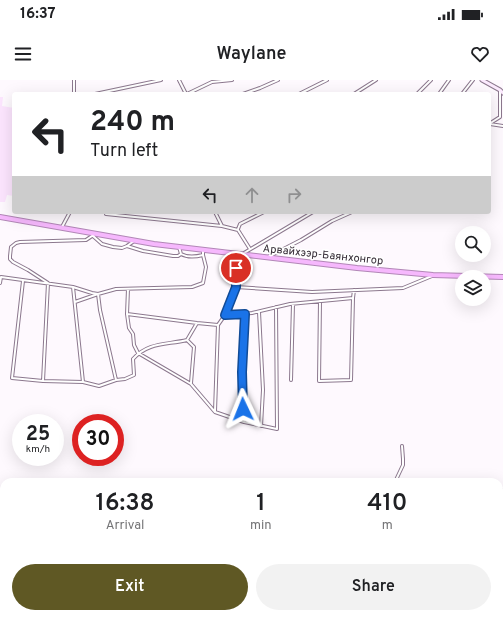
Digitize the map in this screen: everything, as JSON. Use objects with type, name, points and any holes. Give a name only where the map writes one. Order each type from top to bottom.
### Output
[{"type":"highway","name":"Арвайхээр-Баянхонгор","points":[[0,217],[94,235],[179,247],[203,253],[242,254],[357,268],[433,275],[503,277]]},
{"type":"street","points":[[74,80],[74,92]]},
{"type":"street","points":[[104,92],[161,80]]},
{"type":"street","points":[[178,80],[186,92]]},
{"type":"street","points":[[191,92],[212,82],[232,80]]},
{"type":"street","points":[[249,92],[278,80]]},
{"type":"street","points":[[304,92],[327,80]]},
{"type":"street","points":[[357,92],[376,80]]},
{"type":"street","points":[[419,92],[431,80]]},
{"type":"street","points":[[440,92],[449,80]]},
{"type":"street","points":[[464,92],[473,80]]},
{"type":"street","points":[[482,80],[503,93]]},
{"type":"street","points":[[491,123],[500,117],[500,90]]},
{"type":"street","points":[[491,124],[503,126]]},
{"type":"street","points":[[62,228],[69,214]]},
{"type":"street","points":[[106,214],[222,226],[238,230],[250,249]]},
{"type":"street","points":[[216,214],[222,226]]},
{"type":"street","points":[[238,230],[240,224],[260,214]]},
{"type":"street","points":[[242,254],[310,214]]},
{"type":"street","points":[[267,257],[348,214]]},
{"type":"street","points":[[48,283],[12,262],[10,256],[11,247],[13,245],[16,243],[27,242],[86,240],[94,235],[102,244],[113,247],[122,248],[134,241]]},
{"type":"street","points":[[75,302],[116,289],[192,287],[203,283],[206,267],[203,253],[195,257],[184,256],[181,254],[174,256],[143,251],[127,246]]},
{"type":"street","points":[[179,247],[181,254]]},
{"type":"street","points":[[215,412],[218,324],[225,315],[236,287],[236,268]]},
{"type":"street","points":[[236,287],[312,292],[403,288],[433,275]]},
{"type":"street","points":[[0,283],[1,277],[73,287],[98,294]]},
{"type":"street","points":[[23,281],[12,378],[43,381],[83,382],[99,386],[116,380],[125,379],[134,375],[132,359],[138,353],[153,345],[186,340],[197,323]]},
{"type":"street","points":[[43,381],[48,283]]},
{"type":"street","points":[[73,287],[83,382]]},
{"type":"street","points":[[128,289],[127,314],[129,328],[133,334],[134,345],[138,353],[191,384],[215,412],[244,422],[278,429],[276,307]]},
{"type":"street","points":[[320,301],[319,381],[351,380],[354,290]]},
{"type":"street","points":[[98,294],[100,310],[116,380]]},
{"type":"street","points":[[225,315],[260,312],[293,304],[353,298]]},
{"type":"street","points":[[291,380],[293,304]]},
{"type":"street","points":[[260,312],[263,390],[261,426]]},
{"type":"street","points":[[127,314],[197,323],[218,324]]},
{"type":"street","points":[[244,422],[242,372],[245,314]]},
{"type":"street","points":[[186,340],[194,347],[191,384]]},
{"type":"street","points":[[397,478],[403,465],[402,446]]},
{"type":"shaded area","points":[[0,97],[3,97],[2,106],[12,108],[12,196],[7,195],[5,202],[0,202]]},
{"type":"route","points":[[236,268],[236,287],[225,315],[245,314],[242,372],[243,409]]}]
